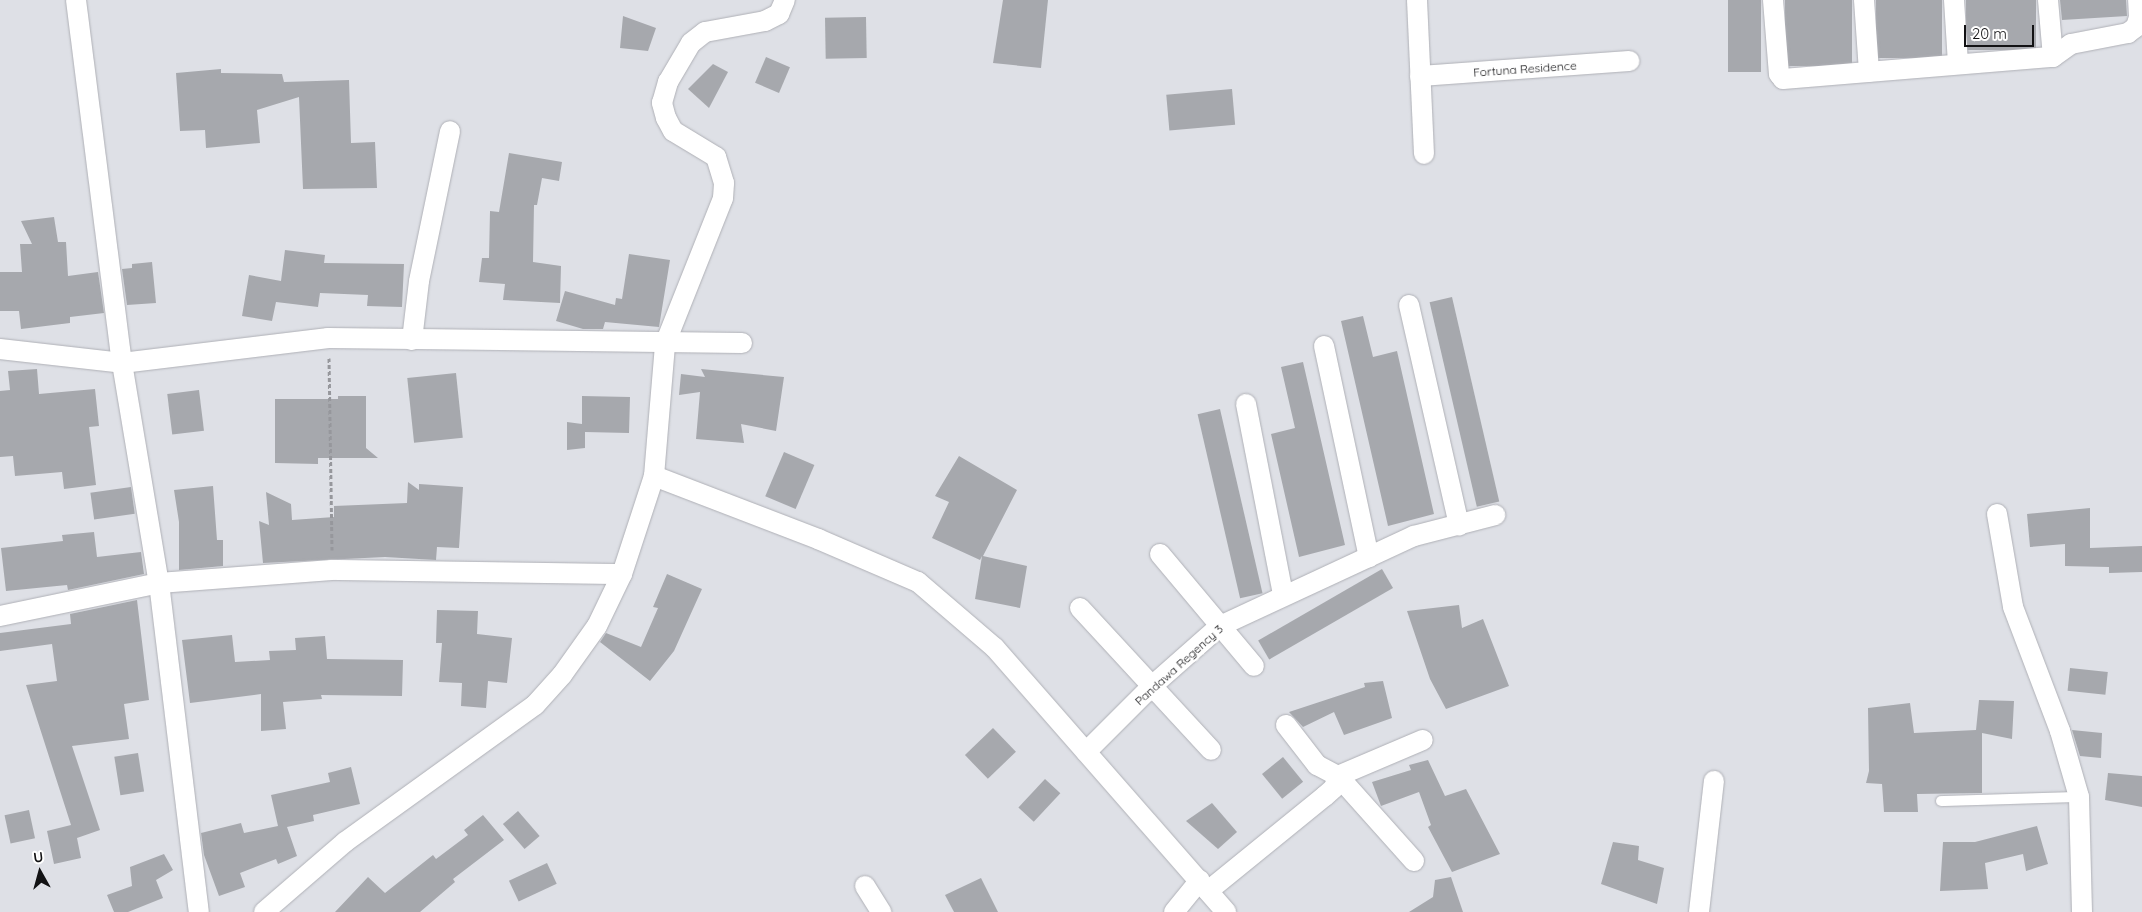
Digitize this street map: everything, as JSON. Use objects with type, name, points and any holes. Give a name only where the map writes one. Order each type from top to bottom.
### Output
[{"type":"street","points":[[76,0],[122,363],[159,583],[199,912]]},
{"type":"street","points":[[264,912],[345,842],[535,705],[562,675],[596,626],[622,574],[654,476],[664,344],[723,198],[724,183],[716,157],[673,131],[662,103],[668,82],[691,43],[705,32],[765,22],[779,14],[786,0]]},
{"type":"street","points":[[1417,0],[1424,154]]},
{"type":"street","points":[[1773,0],[1780,77],[1869,72],[2053,57],[2071,44],[2128,33],[2136,27],[2139,17],[2138,0]]},
{"type":"street","points":[[1864,0],[1869,72]]},
{"type":"street","points":[[1954,0],[1958,64]]},
{"type":"street","points":[[2048,0],[2053,57]]},
{"type":"street","name":"Fortuna Residence","points":[[1420,76],[1629,61]]},
{"type":"street","points":[[412,340],[419,281],[450,131]]},
{"type":"street","points":[[1409,305],[1459,524]]},
{"type":"street","points":[[0,349],[122,363],[328,338],[664,344],[742,343]]},
{"type":"street","points":[[1324,346],[1370,557]]},
{"type":"street","points":[[1246,404],[1283,594]]},
{"type":"street","points":[[654,476],[818,539],[918,582],[995,648],[1226,912]]},
{"type":"street","points":[[1997,514],[2013,607],[2060,731],[2079,797],[2082,912]]},
{"type":"street","name":"Pandawa Regency 3","points":[[1086,752],[1152,686],[1220,626],[1283,594],[1414,536],[1495,515]]},
{"type":"street","points":[[1160,554],[1254,666]]},
{"type":"street","points":[[0,616],[159,583],[332,570],[622,574]]},
{"type":"street","points":[[1080,608],[1211,750]]},
{"type":"street","points":[[1286,725],[1317,765],[1338,776],[1414,861]]},
{"type":"street","points":[[1174,912],[1204,885],[1325,796],[1334,788],[1338,776],[1423,740]]},
{"type":"street","points":[[1699,912],[1714,780]]},
{"type":"street","points":[[866,886],[880,912]]},
{"type":"lane","points":[[1941,801],[2079,797]]},
{"type":"path","points":[[328,338],[332,570]]},
{"type":"building","points":[[1003,0],[1048,0],[1041,68],[993,63]]},
{"type":"building","points":[[1728,0],[1761,0],[1761,72],[1728,72]]},
{"type":"building","points":[[1785,0],[1852,0],[1852,66],[1785,66]]},
{"type":"building","points":[[1876,0],[1942,0],[1942,58],[1876,58]]},
{"type":"building","points":[[1966,0],[2036,0],[2036,50],[1966,50]]},
{"type":"building","points":[[2060,0],[2126,0],[2127,16],[2062,20]]},
{"type":"building","points":[[623,16],[656,28],[648,51],[620,48]]},
{"type":"building","points":[[866,17],[867,58],[826,59],[825,18]]},
{"type":"building","points":[[766,57],[790,67],[779,93],[755,83]]},
{"type":"building","points":[[713,64],[728,72],[709,108],[688,89]]},
{"type":"building","points":[[221,69],[221,73],[282,74],[284,82],[349,80],[351,143],[375,142],[377,188],[303,189],[299,97],[257,110],[260,143],[206,148],[205,130],[180,131],[176,73]]},
{"type":"building","points":[[1232,89],[1235,125],[1169,131],[1166,95]]},
{"type":"building","points":[[509,153],[562,162],[559,181],[542,178],[537,205],[534,205],[533,262],[561,266],[560,303],[503,300],[505,284],[479,282],[482,258],[489,258],[490,211],[499,212]]},
{"type":"building","points":[[54,217],[58,242],[66,242],[68,276],[98,272],[104,313],[70,317],[70,323],[21,329],[19,311],[0,311],[0,272],[22,272],[20,244],[32,244],[21,221]]},
{"type":"building","points":[[285,250],[325,255],[324,263],[404,264],[402,307],[367,306],[368,295],[320,293],[318,307],[276,302],[272,321],[242,316],[249,275],[281,281]]},
{"type":"building","points":[[629,254],[670,260],[659,327],[605,322],[603,329],[583,329],[556,321],[565,291],[615,305],[616,298],[622,299]]},
{"type":"building","points":[[152,262],[156,303],[127,305],[122,269],[132,268],[132,264]]},
{"type":"building","points":[[1452,297],[1499,502],[1477,507],[1430,302]]},
{"type":"building","points":[[1363,316],[1373,357],[1397,351],[1434,514],[1388,526],[1341,321]]},
{"type":"building","points":[[1303,362],[1345,545],[1299,557],[1271,434],[1295,428],[1281,367]]},
{"type":"building","points":[[37,369],[39,394],[95,389],[99,426],[89,427],[96,485],[64,489],[62,472],[15,476],[13,456],[0,457],[0,391],[10,390],[8,371]]},
{"type":"building","points":[[701,369],[784,377],[776,431],[741,424],[744,443],[696,439],[700,392],[679,395],[681,374],[705,377]]},
{"type":"building","points":[[456,373],[463,438],[414,443],[407,378]]},
{"type":"building","points":[[199,390],[204,431],[172,435],[167,394]]},
{"type":"building","points":[[338,396],[366,396],[366,448],[378,458],[318,458],[318,464],[275,463],[275,399],[338,399]]},
{"type":"building","points":[[582,396],[630,397],[629,433],[585,432],[585,448],[567,450],[567,422],[582,424]]},
{"type":"building","points":[[1220,409],[1263,593],[1240,598],[1198,414]]},
{"type":"building","points":[[784,452],[814,465],[796,509],[765,496]]},
{"type":"building","points":[[959,456],[1017,490],[983,556],[1027,566],[1020,608],[975,599],[982,556],[980,560],[932,538],[949,502],[935,496]]},
{"type":"building","points":[[408,482],[419,490],[419,484],[463,487],[459,548],[437,547],[436,560],[385,557],[263,563],[259,521],[269,525],[266,492],[291,504],[292,520],[334,517],[334,506],[407,503]]},
{"type":"building","points":[[213,486],[217,540],[223,540],[223,566],[179,570],[179,522],[174,490]]},
{"type":"building","points":[[131,487],[135,514],[94,519],[90,493]]},
{"type":"building","points":[[2090,508],[2090,548],[2142,546],[2142,572],[2109,573],[2109,567],[2065,566],[2065,544],[2030,547],[2027,514]]},
{"type":"building","points":[[94,532],[97,557],[141,552],[144,574],[68,590],[67,585],[6,591],[1,548],[63,541],[62,535]]},
{"type":"building","points":[[1382,569],[1393,588],[1269,660],[1258,640]]},
{"type":"building","points":[[667,574],[702,589],[674,651],[650,681],[600,642],[606,633],[641,647],[658,608],[653,607]]},
{"type":"building","points":[[137,600],[149,700],[124,704],[129,739],[72,746],[100,830],[77,838],[81,858],[54,864],[47,831],[71,825],[26,685],[57,681],[52,644],[0,651],[0,633],[71,624],[70,614]]},
{"type":"building","points":[[1459,605],[1462,628],[1483,619],[1509,686],[1446,709],[1430,679],[1407,611]]},
{"type":"building","points":[[437,610],[478,611],[477,634],[512,638],[507,683],[488,681],[486,708],[461,706],[462,683],[439,682],[442,643],[436,643]]},
{"type":"building","points":[[232,635],[235,662],[270,660],[269,651],[296,650],[295,638],[325,636],[327,659],[403,660],[402,696],[321,695],[322,699],[283,702],[286,729],[261,731],[261,694],[190,703],[182,640]]},
{"type":"building","points":[[2070,668],[2108,672],[2105,695],[2068,691]]},
{"type":"building","points":[[1383,681],[1392,718],[1344,735],[1334,712],[1303,727],[1289,712],[1365,687],[1364,683]]},
{"type":"building","points":[[1979,700],[2014,701],[2012,739],[1982,733],[1982,793],[1917,794],[1918,812],[1884,812],[1882,784],[1866,783],[1869,771],[1868,708],[1910,703],[1914,733],[1976,730]]},
{"type":"building","points":[[993,728],[1016,752],[988,779],[965,755]]},
{"type":"building","points":[[2072,730],[2102,733],[2101,758],[2080,756]]},
{"type":"building","points":[[138,753],[144,792],[120,795],[114,757]]},
{"type":"building","points":[[1283,757],[1303,782],[1282,799],[1262,774]]},
{"type":"building","points":[[1428,760],[1445,796],[1466,789],[1500,854],[1452,872],[1428,827],[1431,825],[1419,792],[1381,806],[1372,782],[1411,770],[1409,765]]},
{"type":"building","points":[[351,767],[360,804],[313,815],[314,821],[287,827],[297,856],[278,864],[276,859],[240,873],[245,887],[219,896],[204,855],[201,833],[241,823],[244,833],[278,826],[271,795],[330,782],[328,773]]},
{"type":"building","points":[[2108,773],[2142,776],[2142,807],[2105,800]]},
{"type":"building","points":[[1045,779],[1060,793],[1034,822],[1018,808]]},
{"type":"building","points":[[1212,803],[1237,832],[1218,849],[1186,821]]},
{"type":"building","points":[[29,810],[35,838],[11,844],[5,815]]},
{"type":"building","points":[[518,811],[540,836],[525,849],[503,824]]},
{"type":"building","points":[[483,815],[504,840],[453,879],[455,882],[420,912],[335,912],[368,877],[385,893],[433,855],[436,859],[468,835],[464,830]]},
{"type":"building","points":[[2037,826],[2048,864],[2026,871],[2023,854],[1985,863],[1988,889],[1940,891],[1943,842],[1975,842]]},
{"type":"building","points":[[1613,842],[1639,846],[1638,860],[1664,868],[1657,904],[1601,884]]},
{"type":"building","points":[[164,854],[173,870],[156,880],[163,898],[128,912],[114,912],[107,895],[132,886],[130,867]]},
{"type":"building","points":[[547,863],[557,884],[519,902],[509,881]]},
{"type":"building","points":[[1451,877],[1463,912],[1409,912],[1433,897],[1435,880]]},
{"type":"building","points":[[981,878],[998,912],[954,912],[945,895]]}]
